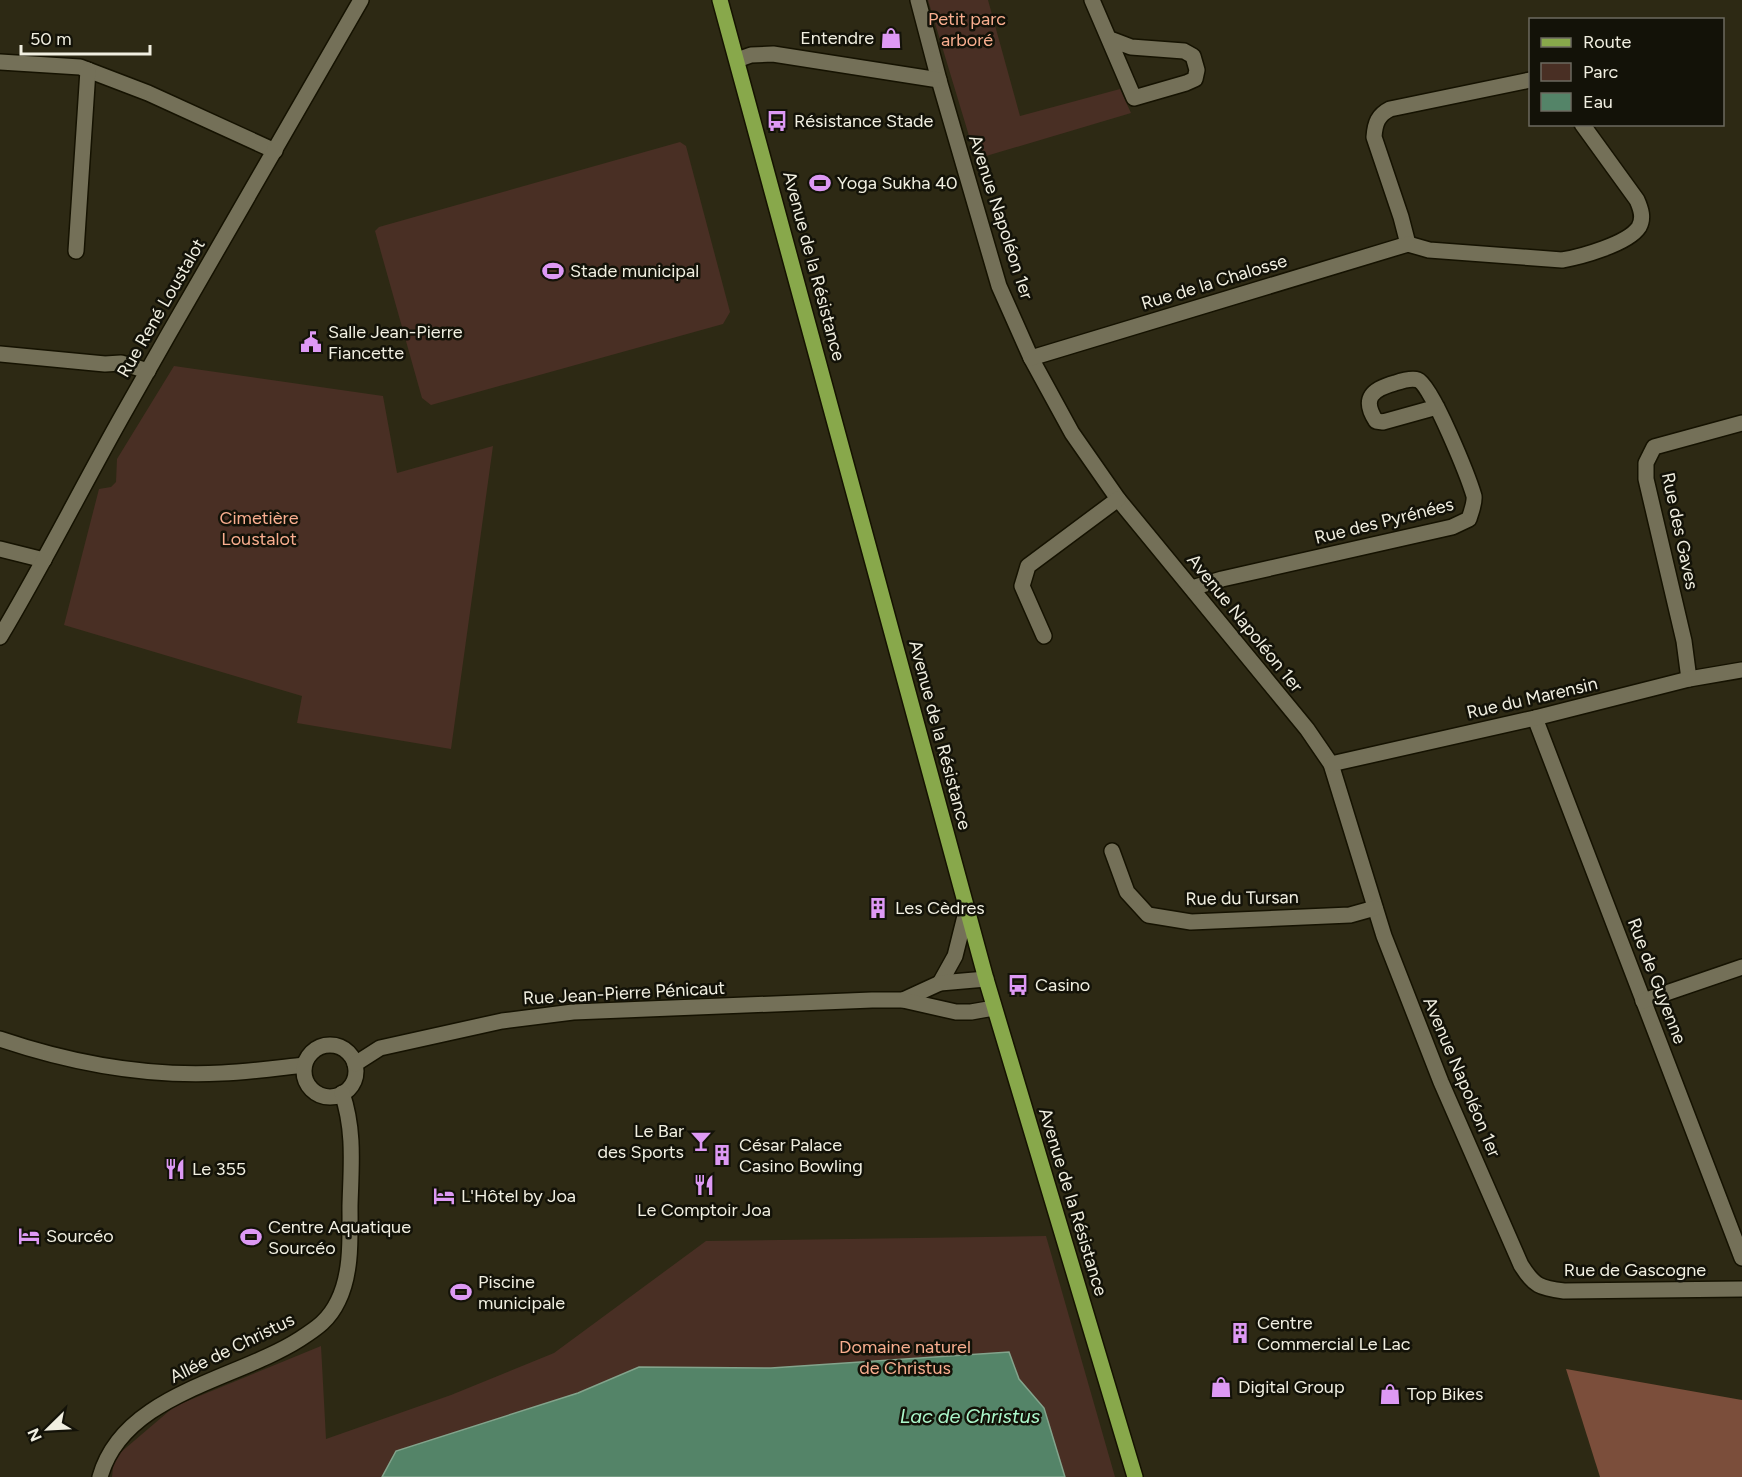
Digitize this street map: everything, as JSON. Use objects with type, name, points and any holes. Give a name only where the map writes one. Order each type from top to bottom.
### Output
[{"type":"main road","name":"Avenue de la Résistance","points":[[720,0],[994,1008],[1135,1477]]},
{"type":"street","name":"Rue René Loustalot","points":[[0,637],[88,476],[361,0]]},
{"type":"street","name":"Avenue Napoléon 1er","points":[[918,0],[999,286],[1031,358],[1072,432],[1118,499],[1307,729],[1331,764],[1384,936],[1441,1082],[1521,1265],[1531,1280]]},
{"type":"street","points":[[1092,0],[1134,98],[1195,79],[1197,70],[1193,56],[1184,51],[1131,47],[1110,39]]},
{"type":"street","points":[[737,60],[751,55],[773,54],[939,80]]},
{"type":"street","points":[[0,62],[80,67],[148,93],[275,151]]},
{"type":"street","points":[[76,251],[88,70]]},
{"type":"street","points":[[1408,244],[1374,137],[1375,124],[1382,113],[1390,109],[1529,80]]},
{"type":"street","name":"Rue de la Chalosse","points":[[1031,358],[1408,244],[1429,250],[1562,260],[1575,258],[1626,238],[1639,227],[1642,213],[1637,200],[1583,126]]},
{"type":"street","points":[[0,354],[105,364],[121,363],[148,371]]},
{"type":"street","name":"Rue des Pyrénées","points":[[1192,588],[1222,579],[1452,527],[1469,519],[1474,499],[1437,407]]},
{"type":"street","name":"Rue des Gaves","points":[[1689,679],[1684,641],[1646,479],[1646,463],[1654,447],[1742,423]]},
{"type":"street","points":[[1044,636],[1022,586],[1028,566],[1118,499]]},
{"type":"street","points":[[0,549],[44,560]]},
{"type":"street","name":"Rue du Marensin","points":[[1331,764],[1535,718],[1689,679],[1742,670]]},
{"type":"street","name":"Rue de Guyenne","points":[[1535,718],[1742,1258]]},
{"type":"street","name":"Rue du Tursan","points":[[1112,851],[1127,892],[1148,915],[1191,921],[1350,915],[1375,908]]},
{"type":"street","points":[[940,984],[955,956],[967,908]]},
{"type":"street","points":[[1643,1001],[1742,967]]},
{"type":"street","name":"Rue Jean-Pierre Pénicaut","points":[[903,1000],[940,984],[986,979]]},
{"type":"street","name":"Rue Jean-Pierre Pénicaut","points":[[355,1064],[380,1048],[402,1042],[502,1021],[573,1012],[903,1000],[956,1012],[994,1008]]},
{"type":"street","points":[[0,1039],[45,1052],[130,1070],[178,1074],[223,1073],[304,1065]]},
{"type":"street","points":[[320,1046],[338,1046],[345,1050],[355,1064],[354,1081],[342,1093],[331,1097],[319,1095],[309,1087],[304,1077],[307,1057],[320,1046]]},
{"type":"street","name":"Allée de Christus","points":[[100,1477],[104,1462],[138,1420],[169,1400],[286,1348],[324,1324],[338,1301],[349,1257],[351,1127],[342,1093]]},
{"type":"street","name":"Rue de Gascogne","points":[[1531,1280],[1543,1289],[1564,1291],[1742,1289]]},
{"type":"green space","name":"Petit parc arboré","points":[[928,0],[988,0],[1020,116],[1120,89],[1131,113],[976,159]]},
{"type":"green space","name":"Stade municipal","points":[[680,142],[686,146],[730,312],[723,324],[431,405],[422,398],[375,231],[379,227]]},
{"type":"green space","name":"Cimetière Loustalot","points":[[174,366],[383,396],[397,473],[493,446],[451,749],[297,723],[302,696],[64,625],[99,489],[111,487],[116,482],[117,459]]},
{"type":"green space","name":"Domaine naturel de Christus","points":[[1046,1236],[1115,1477],[112,1477],[114,1458],[175,1406],[321,1346],[326,1439],[451,1395],[554,1353],[706,1241]]},
{"type":"shaded area","points":[[1566,1369],[1742,1400],[1742,1477],[1600,1477]]},
{"type":"water","name":"Lac de Christus","points":[[1009,1352],[1019,1379],[1044,1408],[1065,1477],[382,1477],[396,1451],[578,1393],[639,1367],[771,1368]]},
{"type":"place","name":"Entendre","points":[[891,38]]},
{"type":"place","name":"Résistance Stade","points":[[777,121]]},
{"type":"place","name":"Yoga Sukha 40","points":[[820,183]]},
{"type":"place","name":"Stade municipal","points":[[553,271]]},
{"type":"place","name":"Salle Jean-Pierre Fiancette","points":[[311,342]]},
{"type":"place","name":"Les Cèdres","points":[[878,908]]},
{"type":"place","name":"Casino","points":[[1018,985]]},
{"type":"place","name":"Le Bar des Sports","points":[[701,1141]]},
{"type":"place","name":"César Palace Casino Bowling","points":[[722,1155]]},
{"type":"place","name":"Le 355","points":[[175,1169]]},
{"type":"place","name":"Le Comptoir Joa","points":[[704,1185]]},
{"type":"place","name":"L'Hôtel by Joa","points":[[444,1196]]},
{"type":"place","name":"Sourcéo","points":[[29,1236]]},
{"type":"place","name":"Centre Aquatique Sourcéo","points":[[251,1237]]},
{"type":"place","name":"Piscine municipale","points":[[461,1292]]},
{"type":"place","name":"Centre Commercial Le Lac","points":[[1240,1333]]},
{"type":"place","name":"Digital Group","points":[[1221,1387]]},
{"type":"place","name":"Top Bikes","points":[[1390,1394]]}]
